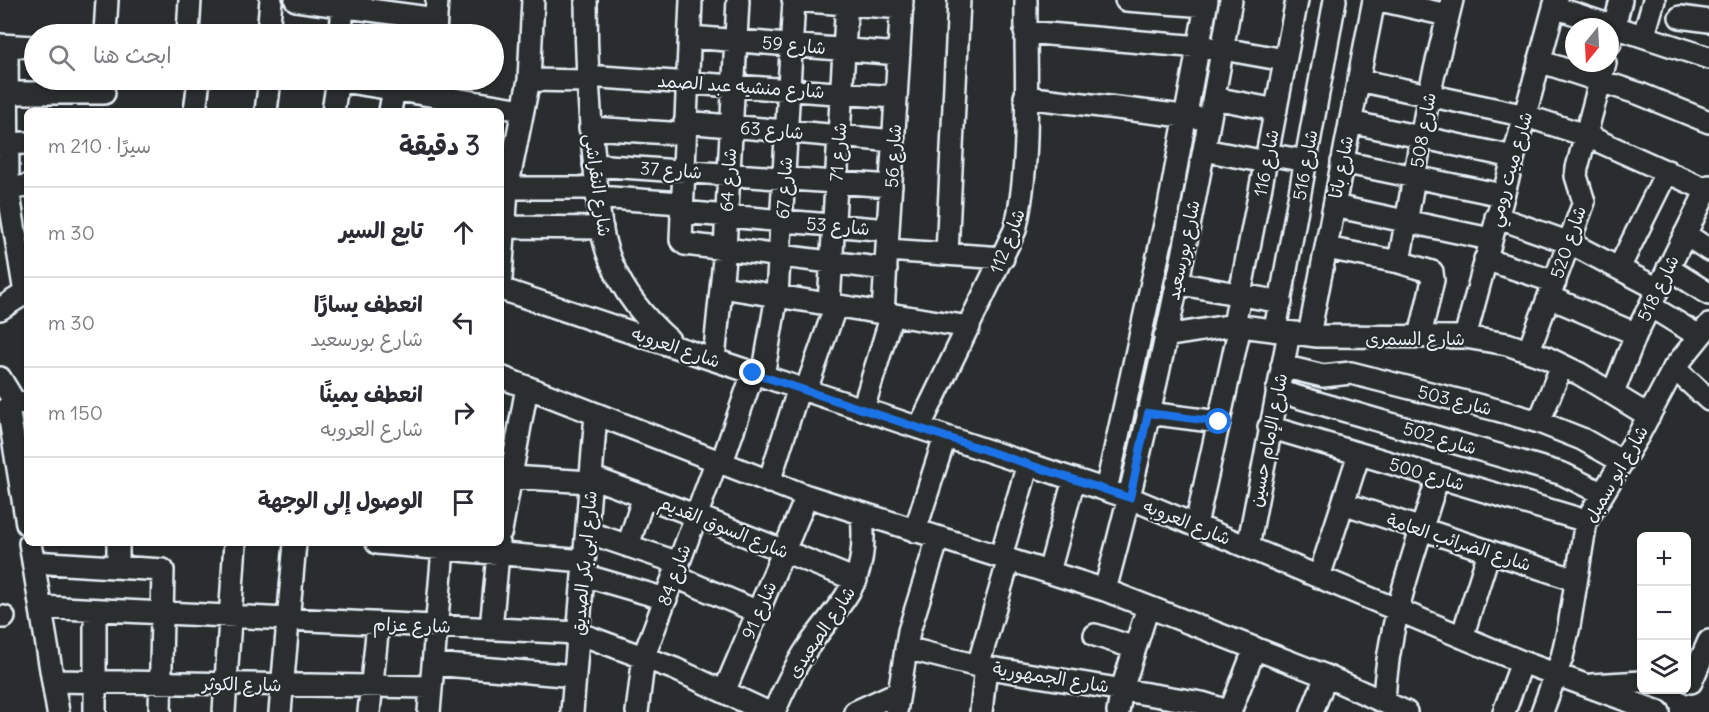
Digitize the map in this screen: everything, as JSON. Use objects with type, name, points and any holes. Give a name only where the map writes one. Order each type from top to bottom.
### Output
[{"type":"street","points":[[106,24],[107,0]]},
{"type":"street","points":[[189,24],[190,0]]},
{"type":"street","points":[[269,24],[271,0]]},
{"type":"street","points":[[296,0],[343,3],[436,18]]},
{"type":"street","points":[[504,240],[504,188],[529,80],[533,0]]},
{"type":"street","name":"شارع النقراشى","points":[[586,0],[586,79],[602,228],[611,262],[627,294],[649,323],[676,346]]},
{"type":"street","points":[[692,0],[681,207],[681,240],[685,244],[831,262],[887,250],[1003,258]]},
{"type":"street","name":"شارع 64","points":[[714,359],[725,249],[738,0]]},
{"type":"street","points":[[794,0],[902,4]]},
{"type":"street","name":"شارع 67","points":[[719,461],[758,374],[777,295],[794,0]]},
{"type":"street","points":[[947,254],[959,0]]},
{"type":"street","name":"شارع 112","points":[[919,428],[1003,258],[1015,230],[1023,200],[1026,0]]},
{"type":"street","points":[[1126,0],[1206,3]]},
{"type":"street","name":"شارع بورسعيد","points":[[1105,590],[1130,498],[1191,219],[1231,0]]},
{"type":"street","name":"شارع 116","points":[[1196,525],[1219,422],[1237,326],[1240,294],[1297,0]]},
{"type":"street","name":"شارع 516","points":[[1291,333],[1281,302],[1335,0]]},
{"type":"street","name":"شارع باتا","points":[[1291,333],[1326,248],[1374,0]]},
{"type":"street","points":[[1380,0],[1450,8]]},
{"type":"street","points":[[1616,18],[1621,0]]},
{"type":"street","points":[[1644,35],[1654,0]]},
{"type":"street","name":"شارع 71","points":[[769,482],[832,304],[831,262],[847,2]]},
{"type":"street","points":[[342,24],[343,3]]},
{"type":"street","name":"شارع بورسعيد","points":[[1106,490],[1167,215],[1206,3]]},
{"type":"street","name":"شارع 56","points":[[863,409],[888,314],[887,250],[902,4]]},
{"type":"street","points":[[1555,4],[1582,18]]},
{"type":"street","name":"شارع ميت رومي","points":[[1465,337],[1555,4]]},
{"type":"street","name":"شارع 508","points":[[1399,262],[1429,94],[1450,8]]},
{"type":"street","points":[[1680,17],[1709,21]]},
{"type":"street","points":[[1025,32],[1222,49],[1285,60]]},
{"type":"street","points":[[1619,34],[1644,35],[1709,58]]},
{"type":"street","name":"شارع 59","points":[[690,37],[899,54]]},
{"type":"street","points":[[24,47],[3,46],[4,93],[12,144],[12,188],[24,277]]},
{"type":"street","points":[[1539,61],[1565,66]]},
{"type":"street","points":[[1602,72],[1640,94],[1709,122]]},
{"type":"street","name":"شارع 520","points":[[1529,350],[1584,202],[1583,191],[1576,176],[1602,72]]},
{"type":"street","name":"شارع منشيه عبد الصمد","points":[[529,80],[687,82],[896,97]]},
{"type":"street","points":[[1358,80],[1526,116],[1585,135],[1708,189]]},
{"type":"street","points":[[195,108],[198,90]]},
{"type":"street","points":[[266,108],[269,90]]},
{"type":"street","points":[[333,108],[336,90]]},
{"type":"street","points":[[391,108],[394,90]]},
{"type":"street","points":[[444,90],[522,110]]},
{"type":"street","points":[[4,93],[104,94]]},
{"type":"street","points":[[1025,97],[1185,116],[1212,109],[1276,110]]},
{"type":"street","points":[[1350,122],[1513,157]]},
{"type":"street","name":"شارع 63","points":[[590,128],[731,126],[894,141]]},
{"type":"street","points":[[1204,150],[1306,162]]},
{"type":"street","points":[[1342,162],[1502,195]]},
{"type":"street","name":"شارع 37","points":[[594,165],[891,186]]},
{"type":"street","points":[[1619,268],[1666,171]]},
{"type":"street","name":"شارع 53","points":[[504,188],[597,192],[727,216],[834,225],[887,250]]},
{"type":"street","name":"شارع 518","points":[[1612,393],[1636,334],[1708,189]]},
{"type":"street","points":[[1334,206],[1407,221],[1488,249],[1552,290],[1636,334]]},
{"type":"street","points":[[1167,215],[1191,219]]},
{"type":"street","points":[[1496,217],[1570,243],[1619,268],[1654,298],[1704,330]]},
{"type":"street","points":[[505,227],[602,228]]},
{"type":"street","points":[[1685,234],[1709,250]]},
{"type":"street","points":[[1326,248],[1399,262],[1434,274],[1420,336]]},
{"type":"street","points":[[1668,268],[1709,294]]},
{"type":"street","points":[[1176,283],[1281,302]]},
{"type":"street","points":[[722,287],[969,327]]},
{"type":"street","name":"شارع العروبه","points":[[504,290],[1130,498],[1522,662],[1659,712]]},
{"type":"street","points":[[0,309],[24,293]]},
{"type":"street","name":"شارع السمرى","points":[[1162,344],[1237,326],[1355,338],[1465,337],[1529,350],[1562,365],[1649,416]]},
{"type":"street","name":"شارع ابو سمبل","points":[[1542,712],[1556,675],[1569,626],[1586,521],[1649,416],[1674,368],[1704,330]]},
{"type":"street","name":"شارع الإمام حسين","points":[[1248,547],[1269,427],[1291,333]]},
{"type":"street","points":[[1136,348],[1162,344]]},
{"type":"street","points":[[1539,422],[1562,365]]},
{"type":"street","name":"شارع 503","points":[[1282,366],[1323,376],[1351,373],[1539,422],[1621,460]]},
{"type":"street","points":[[1674,368],[1709,400]]},
{"type":"street","points":[[0,378],[15,403],[24,489]]},
{"type":"street","points":[[504,378],[807,496],[1105,590],[1326,676],[1406,712]]},
{"type":"street","points":[[504,515],[511,477],[508,453],[527,387]]},
{"type":"street","name":"شارع 502","points":[[1277,391],[1563,474],[1601,493]]},
{"type":"street","points":[[1148,413],[1219,422]]},
{"type":"street","name":"شارع ابى بكر الصديق","points":[[572,712],[596,414]]},
{"type":"street","name":"شارع 500","points":[[1269,427],[1586,521]]},
{"type":"street","points":[[915,531],[945,437]]},
{"type":"street","points":[[1319,577],[1359,454]]},
{"type":"street","name":"شارع 84","points":[[637,712],[644,656],[719,461]]},
{"type":"street","points":[[981,712],[982,667],[1028,464]]},
{"type":"street","name":"شارع السوق القديم","points":[[511,477],[591,479],[697,516],[856,580]]},
{"type":"street","points":[[1384,702],[1385,671],[1397,610],[1438,477]]},
{"type":"street","points":[[1049,572],[1074,479]]},
{"type":"street","points":[[628,546],[644,496]]},
{"type":"street","name":"شارع 91","points":[[724,692],[807,496]]},
{"type":"street","name":"شارع الضرائب العامة","points":[[1343,503],[1576,580]]},
{"type":"street","name":"شارع الصعيدى","points":[[774,712],[805,652],[849,595],[856,580],[863,548],[862,515]]},
{"type":"street","points":[[586,532],[628,546],[758,612]]},
{"type":"street","points":[[855,712],[897,702],[913,615],[938,538]]},
{"type":"street","points":[[118,546],[118,566]]},
{"type":"street","points":[[224,712],[235,546]]},
{"type":"street","points":[[280,712],[295,546]]},
{"type":"street","points":[[426,546],[443,549],[498,548],[584,568],[666,599]]},
{"type":"street","points":[[491,629],[498,548]]},
{"type":"street","points":[[429,712],[443,549]]},
{"type":"street","points":[[58,712],[32,552],[118,566],[163,570],[160,712]]},
{"type":"street","points":[[1462,637],[1489,552]]},
{"type":"street","name":"شارع عزام","points":[[41,607],[578,633],[644,656],[767,712]]},
{"type":"street","points":[[1118,712],[1122,688],[1148,607]]},
{"type":"street","points":[[95,610],[95,712]]},
{"type":"street","points":[[369,712],[378,624]]},
{"type":"street","points":[[1095,635],[1135,648]]},
{"type":"street","points":[[1695,682],[1709,641]]},
{"type":"street","name":"شارع الجمهورية","points":[[906,648],[982,667],[1122,688],[1202,703],[1230,712]]},
{"type":"street","points":[[1230,712],[1255,648]]},
{"type":"street","points":[[1504,712],[1522,662]]},
{"type":"street","points":[[433,664],[575,676]]},
{"type":"street","points":[[1312,712],[1326,676]]},
{"type":"street","name":"شارع الكوثر","points":[[53,681],[431,687]]},
{"type":"street","points":[[1583,686],[1637,682]]},
{"type":"route","points":[[753,373],[1130,498],[1148,413],[1219,422]]}]
